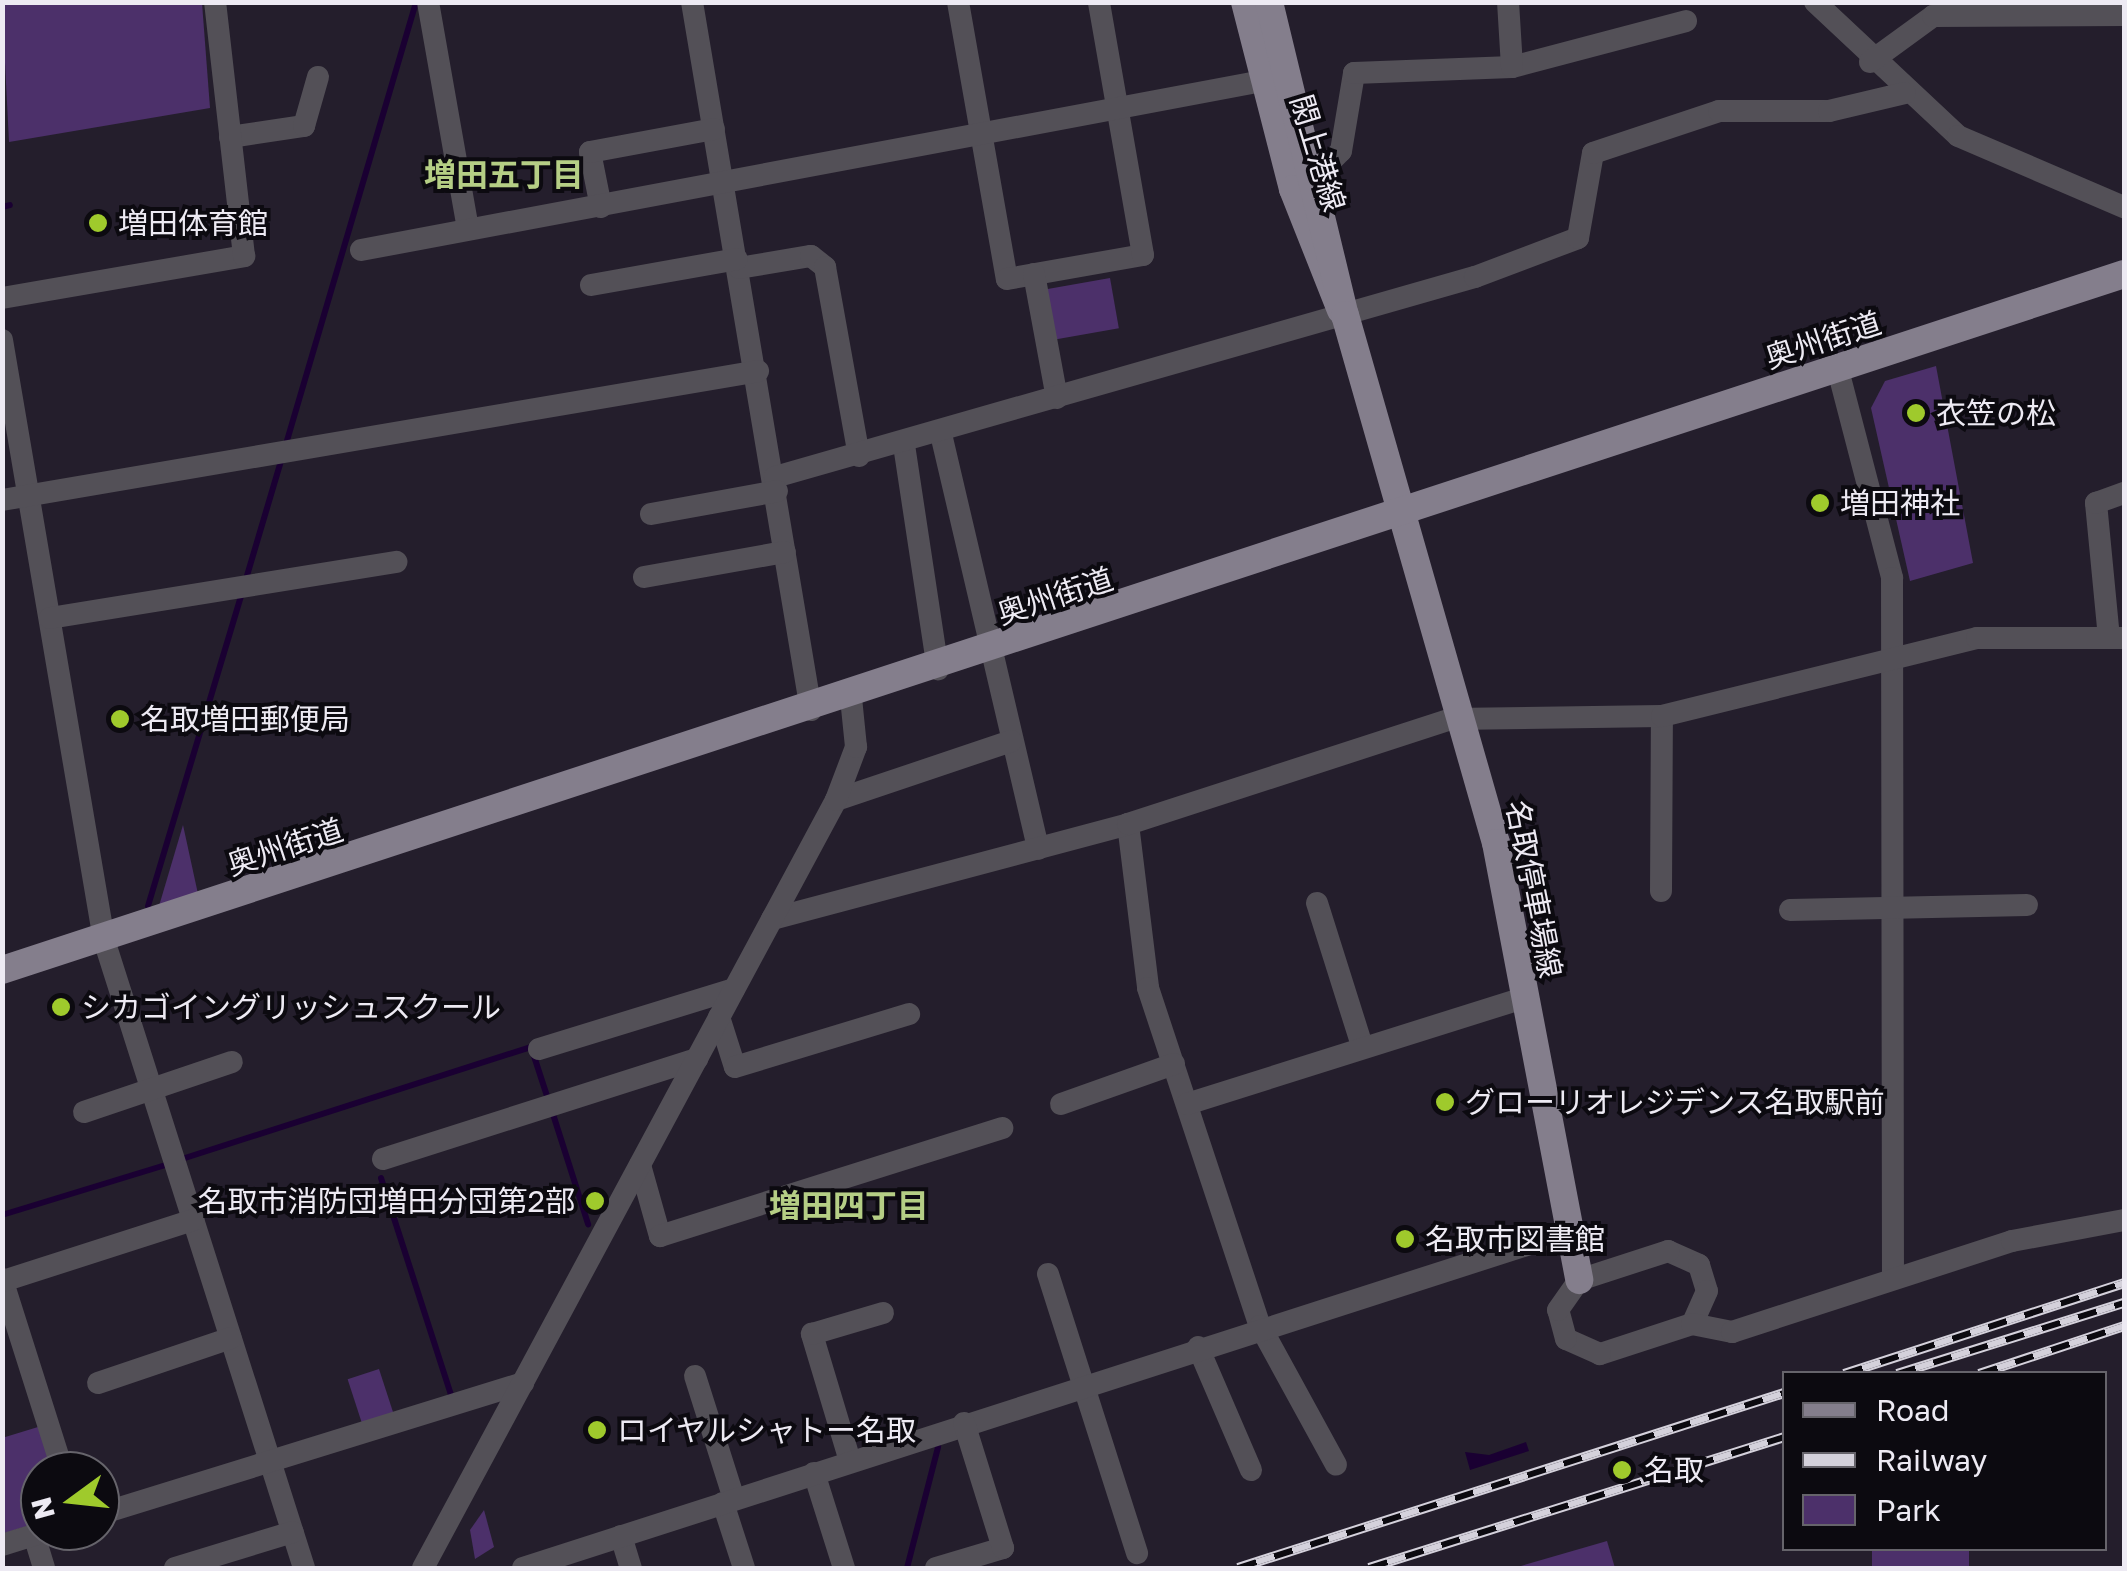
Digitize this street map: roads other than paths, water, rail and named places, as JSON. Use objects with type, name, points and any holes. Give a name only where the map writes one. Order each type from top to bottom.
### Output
[{"type":"main road","name":"閖上港線","points":[[1245,2],[1262,81],[1323,280],[1345,316]]},
{"type":"main road","name":"閖上港線","points":[[1268,2],[1316,176],[1345,316],[1405,515]]},
{"type":"main road","name":"奥州街道","points":[[2,970],[851,698],[2124,274]]},
{"type":"main road","name":"名取停車場線","points":[[1405,515],[1465,720],[1578,1280]]},
{"type":"street","points":[[2,298],[244,256],[215,2]]},
{"type":"street","points":[[428,2],[468,230]]},
{"type":"street","points":[[692,2],[758,371],[811,710]]},
{"type":"street","points":[[958,2],[1006,279],[1143,255],[1099,2]]},
{"type":"street","points":[[1508,2],[1512,68]]},
{"type":"street","points":[[1814,2],[1905,93],[2010,165],[2124,207]]},
{"type":"street","points":[[1870,62],[1933,16],[2002,7],[2124,15]]},
{"type":"street","points":[[1316,176],[1341,151],[1354,73],[1512,68],[1686,21]]},
{"type":"street","points":[[230,138],[304,126],[318,78]]},
{"type":"street","points":[[362,250],[1118,114],[1262,81]]},
{"type":"street","points":[[651,514],[776,484],[859,456],[1345,316],[1578,238],[1593,153],[1719,111],[1829,111],[1905,93]]},
{"type":"street","points":[[601,207],[590,152],[714,129]]},
{"type":"street","points":[[591,285],[810,256],[825,267],[859,456]]},
{"type":"street","points":[[1034,274],[1057,398]]},
{"type":"street","points":[[2,340],[104,940],[304,1568]]},
{"type":"street","points":[[1838,370],[1892,578],[1897,660],[1899,908],[1894,1277]]},
{"type":"street","points":[[2,500],[758,371]]},
{"type":"street","points":[[940,434],[985,654],[1038,849]]},
{"type":"street","points":[[904,445],[938,669]]},
{"type":"street","points":[[772,919],[1128,824],[1465,720],[1662,716],[1978,638],[2117,638],[2096,503],[2124,493]]},
{"type":"street","points":[[644,577],[785,552]]},
{"type":"street","points":[[50,618],[397,562]]},
{"type":"street","points":[[424,1568],[836,800],[856,748],[851,698]]},
{"type":"street","points":[[1660,891],[1662,716]]},
{"type":"street","points":[[836,800],[1010,742]]},
{"type":"street","points":[[1128,824],[1143,964],[1174,1064],[1260,1326],[1336,1465]]},
{"type":"street","points":[[1317,903],[1362,1046]]},
{"type":"street","points":[[1790,910],[2027,906]]},
{"type":"street","points":[[539,1049],[734,989]]},
{"type":"street","points":[[1187,1104],[1522,998]]},
{"type":"street","points":[[719,1017],[735,1068],[909,1014]]},
{"type":"street","points":[[382,1159],[697,1059]]},
{"type":"street","points":[[84,1112],[232,1062]]},
{"type":"street","points":[[1061,1104],[1174,1064]]},
{"type":"street","points":[[640,1165],[660,1236],[1002,1128]]},
{"type":"street","points":[[58,1451],[3,1280],[193,1220]]},
{"type":"street","points":[[1692,1324],[1707,1291],[1686,1252],[1578,1280],[1558,1310],[1579,1351],[1600,1354],[1692,1324],[1732,1332],[1894,1277],[2124,1220]]},
{"type":"street","points":[[524,1568],[1260,1326],[1567,1232]]},
{"type":"street","points":[[1048,1274],[1137,1553]]},
{"type":"street","points":[[850,1461],[812,1334],[883,1312]]},
{"type":"street","points":[[98,1383],[230,1338]]},
{"type":"street","points":[[1198,1346],[1251,1470]]},
{"type":"street","points":[[695,1376],[744,1568]]},
{"type":"street","points":[[120,1508],[523,1383]]},
{"type":"street","points":[[936,1568],[1003,1548],[964,1424]]},
{"type":"street","points":[[814,1473],[844,1568]]},
{"type":"street","points":[[175,1568],[292,1532]]},
{"type":"street","points":[[621,1536],[630,1568]]},
{"type":"waterway","points":[[286,444],[416,2]]},
{"type":"waterway","points":[[2,207],[10,205]]},
{"type":"waterway","points":[[246,579],[281,461]]},
{"type":"waterway","points":[[148,906],[242,593]]},
{"type":"waterway","points":[[185,1158],[531,1047],[548,1099]]},
{"type":"waterway","points":[[552,1111],[588,1224]]},
{"type":"waterway","points":[[2,1215],[166,1165]]},
{"type":"waterway","points":[[381,1178],[452,1398]]},
{"type":"waterway","points":[[907,1568],[938,1447]]},
{"type":"railway","points":[[1853,1371],[2124,1283]]},
{"type":"railway","points":[[1907,1371],[2124,1303]]},
{"type":"railway","points":[[1988,1371],[2124,1326]]},
{"type":"railway","points":[[1238,1568],[1782,1394]]},
{"type":"railway","points":[[1369,1568],[1782,1438]]},
{"type":"place","name":"増田体育館","points":[[98,223]]},
{"type":"place","name":"衣笠の松","points":[[1916,413]]},
{"type":"place","name":"増田神社","points":[[1820,503]]},
{"type":"place","name":"名取増田郵便局","points":[[120,719]]},
{"type":"place","name":"シカゴイングリッシュスクール","points":[[61,1007]]},
{"type":"place","name":"グローリオレジデンス名取駅前","points":[[1445,1102]]},
{"type":"place","name":"名取市消防団増田分団第2部","points":[[595,1201]]},
{"type":"place","name":"名取市図書館","points":[[1405,1239]]},
{"type":"place","name":"ロイヤルシャトー名取","points":[[597,1430]]},
{"type":"place","name":"名取","points":[[1622,1470]]},
{"type":"district","name":"増田五丁目","points":[[504,174]]},
{"type":"district","name":"増田四丁目","points":[[849,1205]]}]
